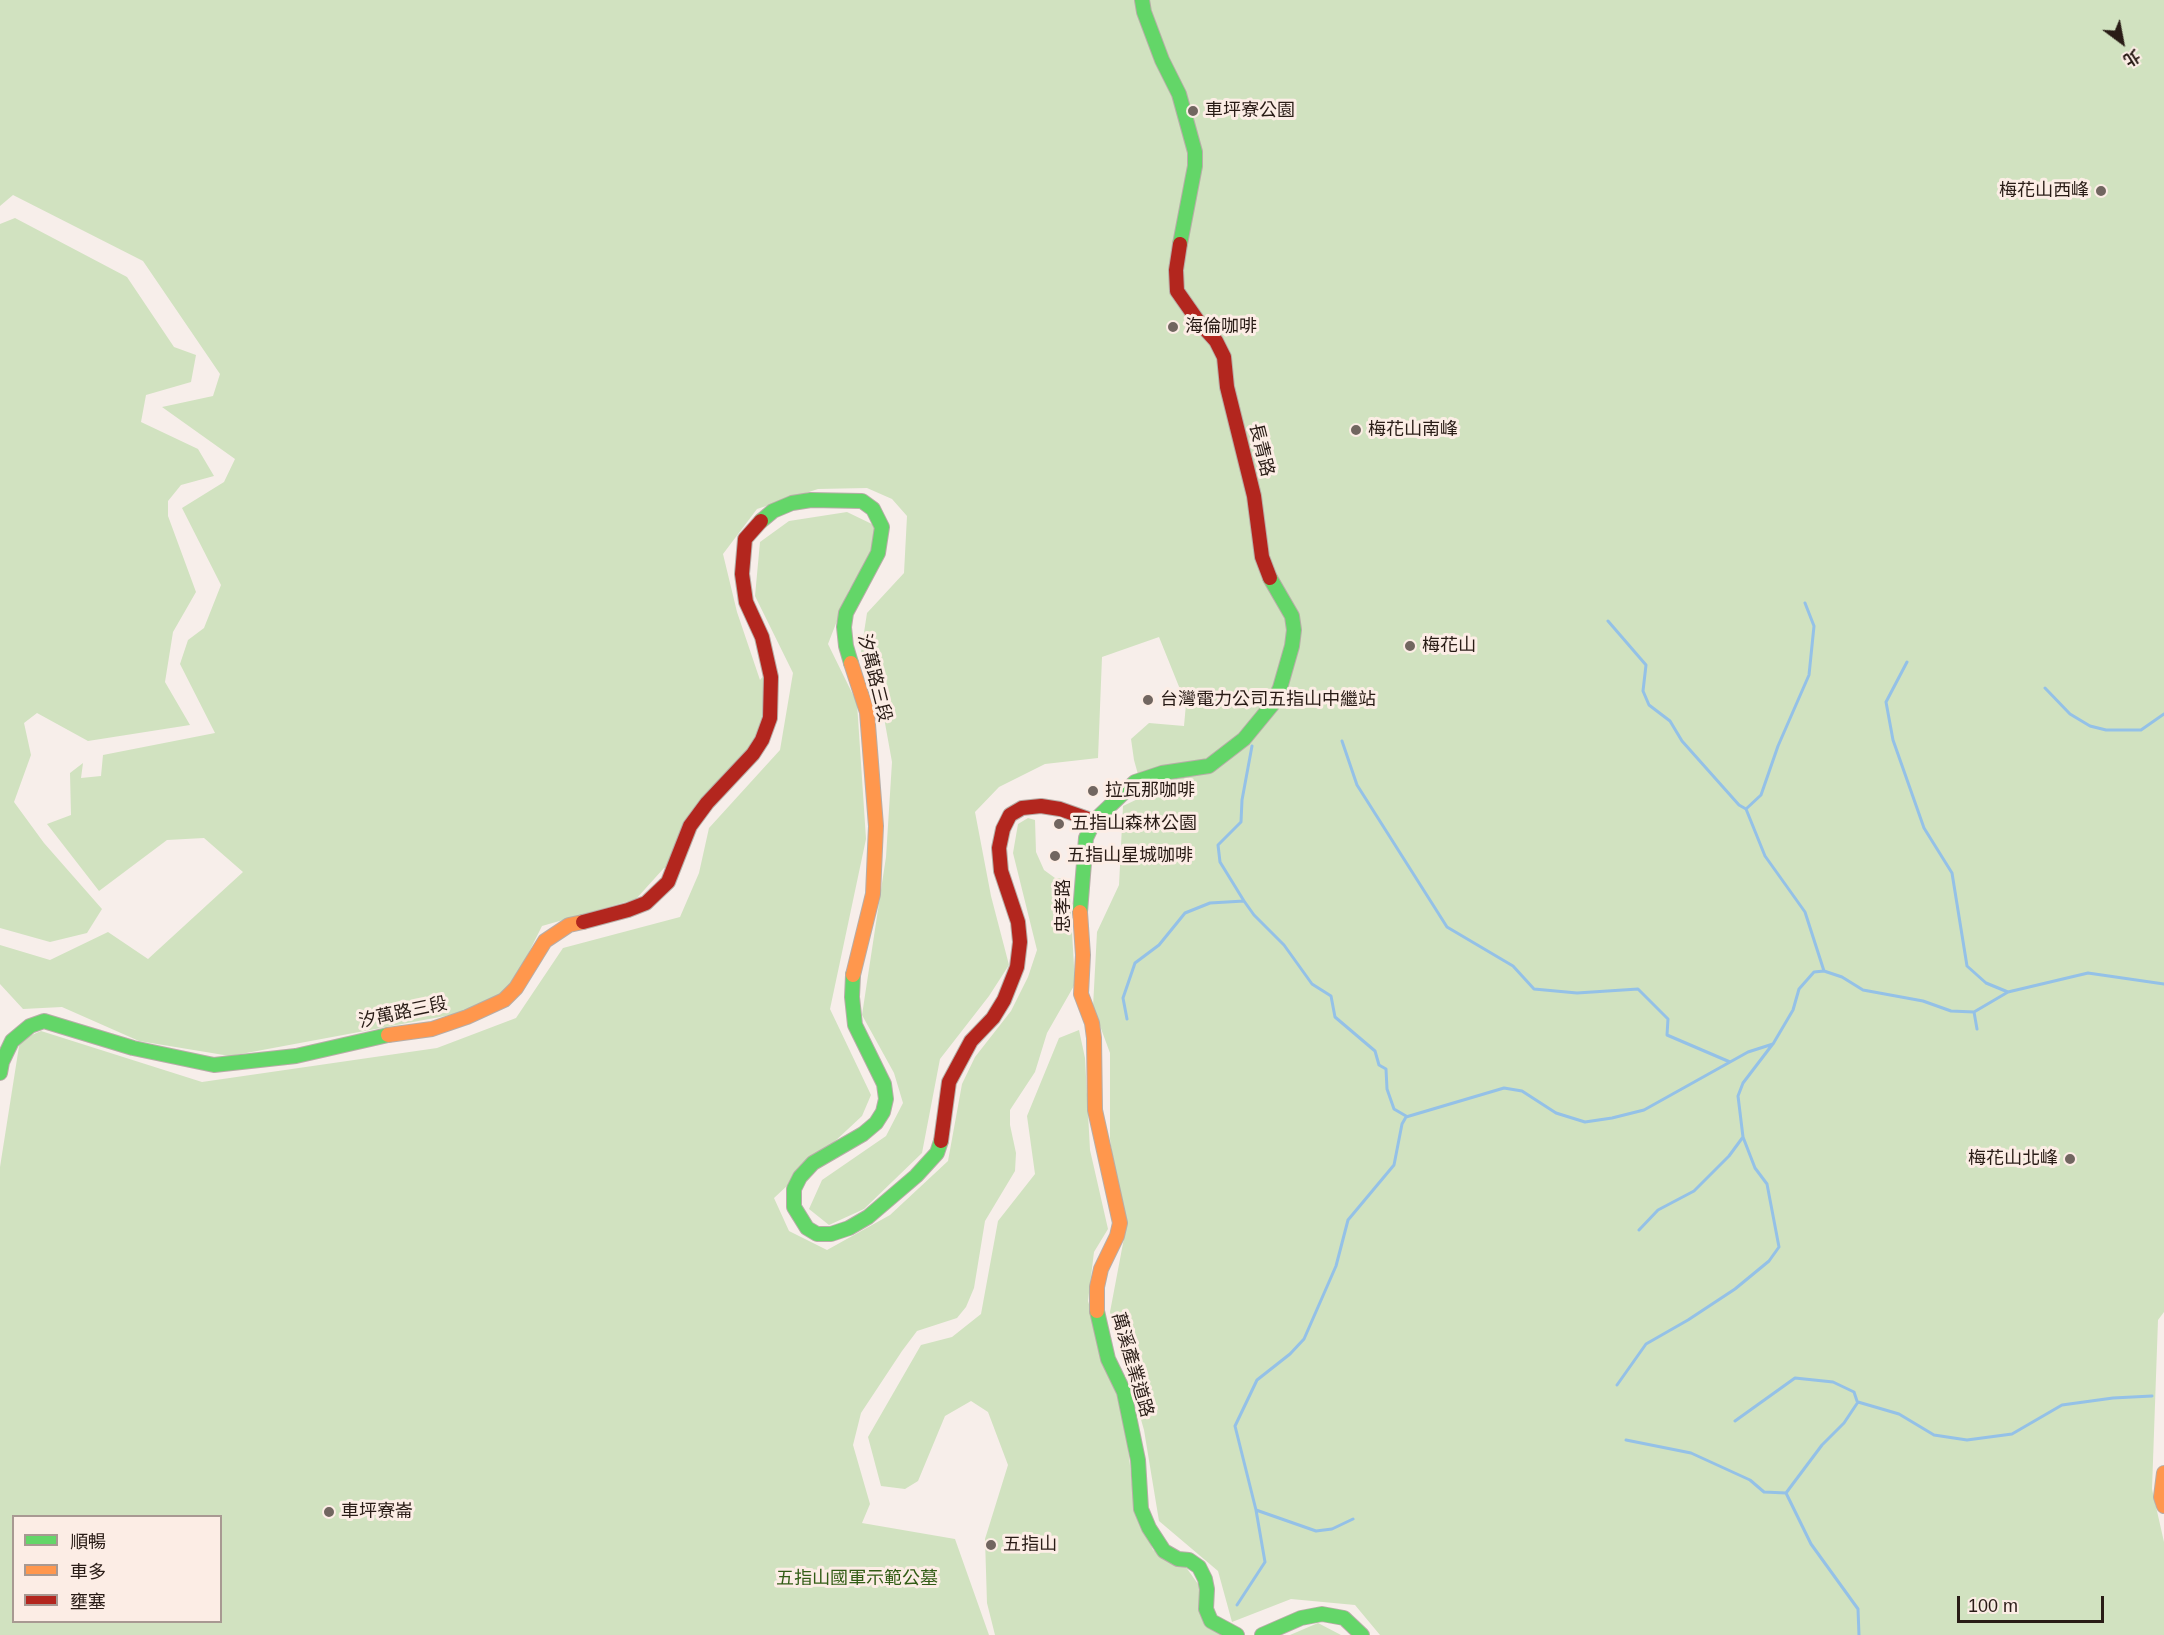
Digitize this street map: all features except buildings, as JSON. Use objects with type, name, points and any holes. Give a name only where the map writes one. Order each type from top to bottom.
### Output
[{"type":"street","name":"長青路","points":[[1094,821],[1135,782],[1162,773],[1209,766],[1244,740],[1261,721],[1276,697],[1292,646],[1294,630],[1292,616],[1273,586],[1262,557],[1254,496],[1227,387],[1224,357],[1216,341],[1197,321],[1177,291],[1176,270],[1195,166],[1195,152],[1179,94],[1162,60],[1144,12],[1142,0]]},
{"type":"street","name":"汐萬路三段","points":[[0,1073],[2,1062],[12,1041],[30,1026],[44,1021],[133,1048],[214,1065],[296,1056],[357,1041],[432,1029],[467,1017],[504,1000],[516,988],[545,941],[569,925],[646,903],[668,882],[690,826],[706,803],[753,754],[762,740],[770,718],[771,677],[762,637],[746,602],[742,574],[743,553],[745,539],[756,525],[773,511],[792,503],[811,500],[862,501],[873,509],[882,527],[878,553],[846,613],[844,627],[846,646],[867,712],[876,826],[873,894],[853,976],[852,997],[855,1025],[884,1084],[886,1099],[883,1112],[876,1123],[863,1134],[813,1163],[800,1177],[794,1190],[794,1207],[807,1228],[817,1234],[831,1234],[849,1228],[868,1217],[916,1176],[937,1153],[943,1135],[949,1082],[971,1041],[993,1018],[1004,1000],[1017,967],[1020,942],[1018,922],[1001,871],[999,848],[1003,829],[1010,815],[1022,808],[1041,806],[1060,809],[1094,821]]},
{"type":"street","name":"忠孝路","points":[[1081,994],[1083,955],[1079,905],[1086,838],[1094,821]]},
{"type":"street","name":"萬溪產業道路","points":[[1081,994],[1092,1023],[1095,1110],[1119,1223],[1117,1236],[1101,1269],[1096,1287],[1096,1300],[1099,1324],[1108,1359],[1124,1392],[1138,1460],[1141,1509],[1149,1528],[1164,1551],[1178,1559],[1189,1560],[1199,1567],[1207,1589],[1206,1609],[1211,1621],[1237,1635]]},
{"type":"street","points":[[2164,1473],[2161,1497],[2164,1506]]},
{"type":"street","points":[[1262,1635],[1301,1618],[1322,1614],[1344,1618],[1362,1635]]},
{"type":"green space","points":[[0,0],[2164,0],[2164,1312],[2158,1320],[2152,1489],[2164,1542],[2164,1635],[1380,1635],[1355,1605],[1291,1599],[1232,1622],[1218,1571],[1159,1521],[1144,1430],[1110,1312],[1124,1238],[1110,1139],[1110,1053],[1093,1007],[1097,932],[1119,885],[1123,806],[1144,796],[1131,739],[1149,723],[1184,726],[1186,704],[1159,637],[1102,657],[1098,758],[1045,764],[999,787],[975,812],[991,896],[1009,965],[989,996],[940,1059],[922,1153],[864,1209],[829,1225],[809,1209],[822,1180],[886,1136],[903,1103],[894,1073],[862,1015],[886,857],[892,762],[881,701],[861,652],[867,613],[904,573],[907,516],[892,499],[867,488],[818,489],[757,509],[723,554],[737,612],[760,680],[766,673],[767,712],[757,744],[707,803],[673,867],[664,868],[636,899],[542,926],[510,990],[456,1014],[230,1056],[139,1041],[62,1007],[23,1009],[0,984],[0,945],[50,960],[108,932],[148,959],[243,872],[204,838],[167,840],[99,891],[47,824],[71,815],[70,773],[83,763],[81,778],[101,776],[103,755],[215,733],[180,664],[188,640],[204,628],[221,585],[182,508],[224,482],[235,459],[162,407],[213,396],[220,374],[143,261],[13,195],[0,206]]},
{"type":"green space","points":[[15,218],[127,277],[174,347],[196,355],[191,382],[146,395],[141,422],[198,449],[214,476],[181,485],[168,501],[168,516],[196,592],[173,632],[165,682],[190,725],[88,741],[37,713],[24,723],[31,755],[14,802],[44,843],[102,909],[87,933],[50,942],[0,928],[0,224]]},
{"type":"green space","name":"五指山國軍示範公墓","points":[[847,512],[876,526],[879,547],[849,590],[828,644],[857,703],[866,839],[830,1009],[871,1095],[862,1116],[774,1198],[789,1231],[827,1250],[890,1215],[948,1161],[962,1084],[975,1057],[1011,1011],[1028,977],[1037,950],[1013,853],[1018,824],[1028,818],[1035,820],[1036,852],[1044,870],[1055,878],[1069,879],[1075,984],[1047,1033],[1035,1072],[1010,1110],[1010,1125],[1016,1153],[1015,1171],[985,1221],[974,1288],[966,1307],[957,1318],[917,1331],[861,1413],[853,1445],[870,1504],[862,1523],[955,1539],[989,1635],[0,1635],[0,1167],[20,1040],[41,1031],[202,1082],[437,1048],[516,1018],[563,948],[680,917],[699,873],[709,828],[780,750],[793,673],[755,596],[760,542],[789,521]]},
{"type":"green space","points":[[1079,1030],[1085,1058],[1090,1150],[1108,1229],[1094,1252],[1088,1301],[1125,1419],[1134,1503],[1153,1550],[1183,1563],[1198,1584],[1224,1635],[995,1635],[987,1603],[985,1539],[1008,1465],[988,1412],[971,1401],[945,1416],[918,1481],[905,1489],[881,1486],[868,1437],[921,1345],[952,1337],[981,1314],[998,1221],[1035,1174],[1027,1116],[1059,1038]]},
{"type":"green space","points":[[1318,1623],[1341,1635],[1290,1635]]},
{"type":"waterway","points":[[1746,809],[1761,795],[1778,746],[1809,675],[1814,626],[1805,603]]},
{"type":"waterway","points":[[1608,621],[1646,665],[1643,691],[1649,705],[1670,721],[1682,741],[1739,805],[1746,809],[1765,856],[1805,912],[1824,971]]},
{"type":"waterway","points":[[1907,662],[1886,702],[1893,740],[1924,828],[1952,873],[1967,966],[1986,983],[2008,992]]},
{"type":"waterway","points":[[2045,688],[2070,714],[2090,726],[2106,730],[2141,730],[2164,714]]},
{"type":"waterway","points":[[1342,741],[1357,785],[1447,927],[1513,966],[1534,989],[1577,993],[1638,989],[1668,1019],[1667,1035],[1730,1062]]},
{"type":"waterway","points":[[1244,901],[1220,862],[1218,845],[1241,822],[1242,800],[1252,746]]},
{"type":"waterway","points":[[1127,1019],[1123,998],[1135,963],[1159,945],[1185,913],[1210,903],[1244,901],[1254,915],[1284,945],[1312,984],[1331,996],[1335,1017],[1375,1051],[1379,1065],[1386,1069],[1387,1089],[1394,1109],[1406,1116]]},
{"type":"waterway","points":[[1353,1519],[1332,1529],[1316,1531],[1256,1510],[1235,1426],[1257,1380],[1290,1354],[1304,1339],[1336,1266],[1348,1220],[1394,1165],[1402,1124],[1406,1117],[1504,1088],[1522,1091],[1556,1113],[1585,1122],[1644,1110],[1748,1052],[1773,1044],[1793,1010],[1799,989],[1814,972],[1824,971],[1842,977],[1863,990],[1923,1001],[1951,1011],[1974,1012],[2008,992],[2088,973],[2164,984]]},
{"type":"waterway","points":[[1974,1012],[1977,1029]]},
{"type":"waterway","points":[[1617,1385],[1646,1344],[1735,1289],[1769,1261],[1779,1247],[1767,1184],[1755,1168],[1743,1137],[1738,1096],[1743,1083],[1772,1045]]},
{"type":"waterway","points":[[1639,1230],[1658,1210],[1694,1191],[1729,1156],[1743,1137]]},
{"type":"waterway","points":[[1735,1421],[1795,1378],[1833,1382],[1854,1392],[1857,1401]]},
{"type":"waterway","points":[[1859,1635],[1858,1609],[1811,1544],[1786,1493],[1822,1445],[1844,1423],[1858,1402],[1899,1414],[1934,1435],[1967,1440],[2012,1434],[2062,1405],[2113,1398],[2152,1396]]},
{"type":"waterway","points":[[1626,1440],[1691,1453],[1750,1480],[1764,1492],[1786,1493]]},
{"type":"waterway","points":[[1237,1605],[1265,1562],[1256,1510]]},
{"type":"traffic: fast","points":[[1142,0],[1144,12],[1162,60],[1179,94],[1195,152],[1195,166],[1180,244]]},
{"type":"traffic: fast","points":[[761,521],[773,511],[792,503],[811,500],[862,501],[873,509],[882,527],[878,553],[846,613],[844,627],[851,663]]},
{"type":"traffic: fast","points":[[1080,912],[1086,838],[1094,821],[1135,782],[1162,773],[1209,766],[1244,739],[1272,705],[1280,688],[1292,646],[1294,630],[1292,616],[1270,578]]},
{"type":"traffic: fast","points":[[853,975],[852,997],[855,1025],[884,1084],[886,1099],[883,1112],[876,1123],[863,1134],[813,1163],[800,1177],[794,1189],[794,1207],[807,1228],[817,1234],[831,1234],[849,1228],[868,1217],[916,1176],[937,1153],[941,1141]]},
{"type":"traffic: fast","points":[[0,1073],[2,1062],[12,1041],[30,1026],[44,1021],[133,1048],[214,1065],[296,1056],[388,1035]]},
{"type":"traffic: fast","points":[[1097,1311],[1108,1359],[1124,1392],[1138,1460],[1141,1509],[1149,1528],[1164,1551],[1178,1559],[1189,1560],[1199,1567],[1205,1579],[1206,1609],[1211,1621],[1237,1635]]},
{"type":"traffic: fast","points":[[1262,1635],[1301,1618],[1322,1614],[1344,1618],[1362,1635]]},
{"type":"traffic: slow","points":[[851,663],[867,712],[876,826],[873,894],[853,975]]},
{"type":"traffic: slow","points":[[1080,912],[1083,955],[1081,994],[1092,1023],[1094,1038],[1095,1110],[1120,1223],[1117,1236],[1101,1269],[1097,1287],[1097,1311]]},
{"type":"traffic: slow","points":[[388,1035],[432,1029],[467,1017],[504,1000],[516,988],[545,941],[569,925],[583,922]]},
{"type":"traffic: slow","points":[[2164,1473],[2161,1497],[2164,1506]]},
{"type":"traffic: jam","points":[[1180,244],[1176,270],[1177,291],[1198,321],[1216,341],[1224,357],[1227,387],[1254,496],[1262,557],[1270,578]]},
{"type":"traffic: jam","points":[[583,922],[646,903],[668,882],[690,826],[707,803],[753,754],[762,740],[770,718],[771,677],[762,637],[746,602],[742,574],[745,539],[761,521]]},
{"type":"traffic: jam","points":[[941,1141],[949,1082],[971,1041],[993,1018],[1004,1000],[1017,967],[1020,942],[1018,922],[1001,871],[999,848],[1003,829],[1010,815],[1022,808],[1041,806],[1060,809],[1094,821]]},
{"type":"place","name":"車坪寮公園","points":[[1193,111]]},
{"type":"place","name":"梅花山西峰","points":[[2101,191]]},
{"type":"place","name":"海倫咖啡","points":[[1173,327]]},
{"type":"place","name":"梅花山南峰","points":[[1356,430]]},
{"type":"place","name":"梅花山","points":[[1410,646]]},
{"type":"place","name":"台灣電力公司五指山中繼站","points":[[1148,700]]},
{"type":"place","name":"拉瓦那咖啡","points":[[1093,791]]},
{"type":"place","name":"五指山森林公園","points":[[1059,824]]},
{"type":"place","name":"五指山星城咖啡","points":[[1055,856]]},
{"type":"place","name":"梅花山北峰","points":[[2070,1159]]},
{"type":"place","name":"車坪寮崙","points":[[329,1512]]},
{"type":"place","name":"五指山","points":[[991,1545]]}]
